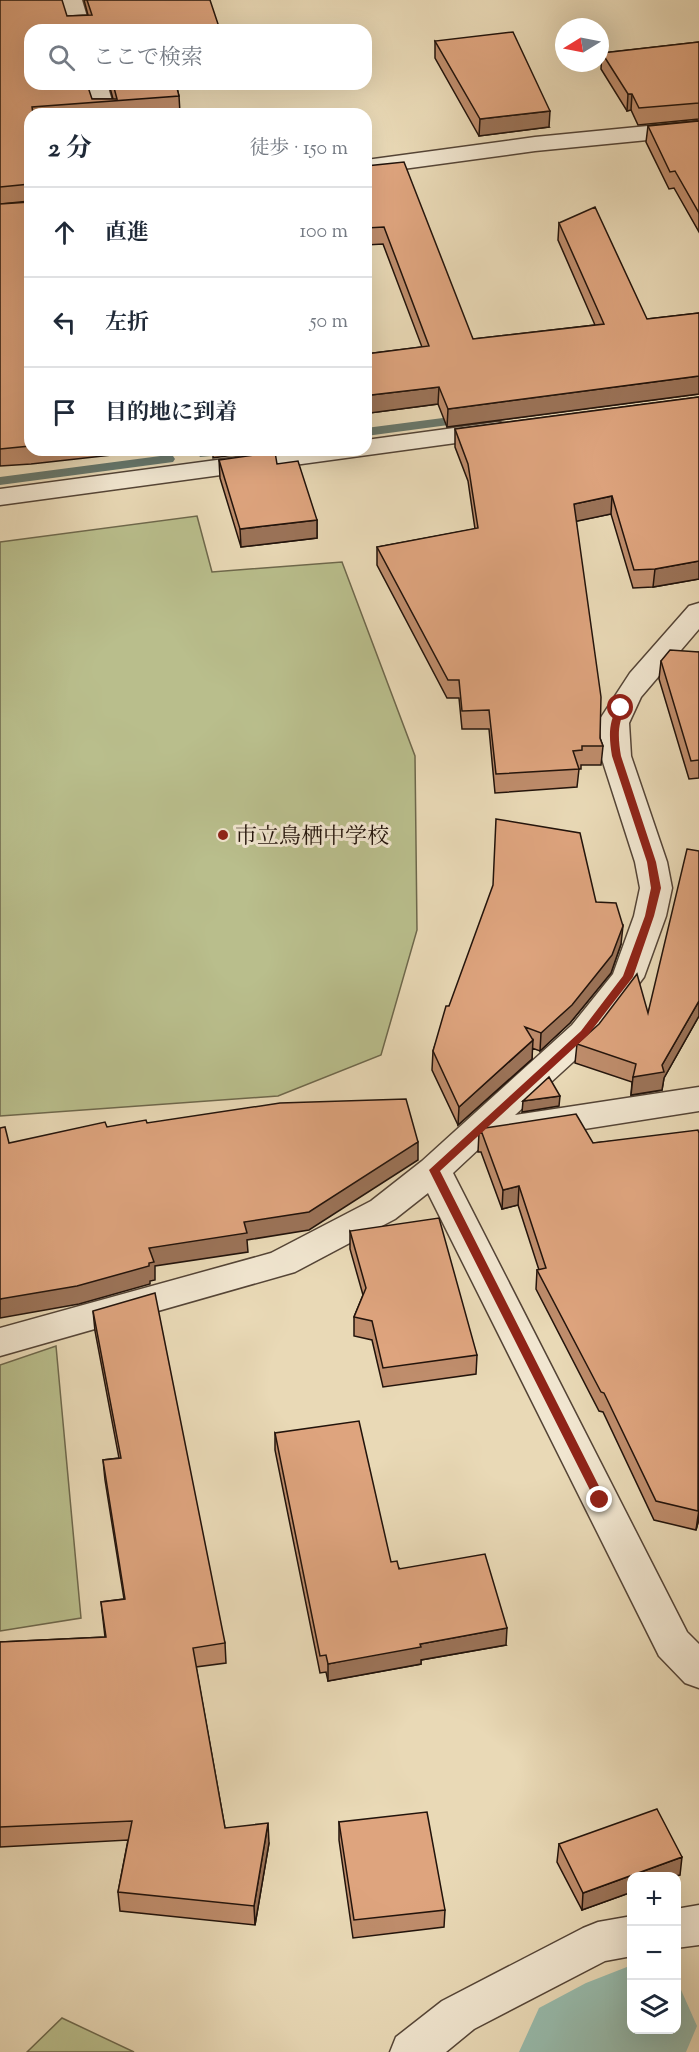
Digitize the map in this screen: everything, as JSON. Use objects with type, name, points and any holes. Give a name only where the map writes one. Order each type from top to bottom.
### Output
[{"type":"street","points":[[71,0],[78,24]]},
{"type":"street","points":[[98,90],[103,108]]},
{"type":"street","points":[[372,166],[535,144],[699,128]]},
{"type":"street","points":[[372,447],[520,428]]},
{"type":"street","points":[[0,498],[188,461],[262,456]]},
{"type":"street","points":[[0,1342],[282,1263],[384,1210],[434,1170],[584,1033],[628,977],[650,916],[656,888],[651,862],[616,756],[615,720],[628,696],[699,612]]},
{"type":"street","points":[[473,1134],[699,1099]]},
{"type":"street","points":[[434,1170],[673,1644],[699,1671]]},
{"type":"street","points":[[681,1928],[699,1925]]},
{"type":"street","points":[[412,2052],[468,2010],[598,1942],[627,1937]]},
{"type":"green space","name":"市立鳥栖中学校","points":[[197,516],[212,572],[342,562],[415,756],[417,930],[381,1055],[278,1096],[0,1116],[0,542]]},
{"type":"green space","points":[[56,1346],[81,1618],[0,1631],[0,1365]]},
{"type":"green space","points":[[62,2018],[134,2052],[27,2052]]},
{"type":"building","points":[[0,0],[62,0],[67,16],[92,15],[87,0],[210,0],[218,24],[24,24],[24,90],[89,90],[92,99],[117,99],[115,90],[178,90],[179,96],[24,108],[24,185],[0,187]]},
{"type":"building","points":[[513,32],[550,111],[480,119],[435,41]]},
{"type":"building","points":[[699,42],[699,103],[639,108],[632,94],[628,94],[609,64],[609,52]]},
{"type":"building","points":[[699,121],[699,213],[675,171],[670,172],[648,126]]},
{"type":"building","points":[[404,162],[473,339],[604,324],[559,223],[595,207],[647,319],[699,313],[699,376],[448,409],[439,387],[372,395],[372,353],[429,346],[384,227],[372,228],[372,165]]},
{"type":"building","points":[[24,202],[24,447],[0,449],[0,204]]},
{"type":"building","points":[[699,397],[699,561],[655,569],[634,570],[612,496],[574,504],[601,697],[600,738],[603,746],[582,746],[582,750],[573,751],[579,769],[496,774],[489,710],[462,711],[459,680],[448,680],[377,547],[478,528],[468,464],[455,429]]},
{"type":"building","points":[[247,456],[276,456],[277,464],[298,461],[317,520],[240,529],[219,460]]},
{"type":"building","points":[[670,650],[699,652],[699,760],[691,761],[661,661]]},
{"type":"building","points":[[496,819],[580,833],[596,902],[616,903],[623,926],[612,955],[572,1005],[541,1033],[525,1027],[533,1040],[459,1107],[433,1051],[446,1006],[449,1006],[493,885]]},
{"type":"building","points":[[687,849],[699,851],[699,1001],[662,1065],[664,1072],[633,1077],[636,1064],[577,1044],[599,1024],[637,974],[648,1013]]},
{"type":"building","points":[[549,1077],[560,1096],[523,1101]]},
{"type":"building","points":[[406,1099],[418,1142],[309,1212],[244,1222],[247,1233],[149,1248],[154,1262],[149,1263],[149,1266],[77,1286],[0,1299],[0,1128],[5,1127],[9,1143],[105,1122],[107,1127],[146,1120],[147,1123],[280,1103]]},
{"type":"building","points":[[576,1114],[593,1143],[698,1130],[699,1133],[698,1511],[656,1501],[604,1393],[601,1392],[537,1270],[546,1268],[519,1186],[503,1190],[482,1133],[479,1133],[485,1128]]},
{"type":"building","points":[[439,1218],[477,1355],[383,1368],[372,1321],[354,1317],[366,1288],[350,1231]]},
{"type":"building","points":[[155,1293],[225,1643],[193,1648],[225,1828],[268,1823],[254,1906],[118,1892],[132,1821],[0,1827],[0,1642],[106,1637],[101,1602],[125,1599],[103,1460],[121,1458],[93,1311]]},
{"type":"building","points":[[359,1421],[391,1562],[397,1561],[399,1569],[485,1554],[507,1628],[328,1664],[326,1655],[320,1656],[275,1433]]},
{"type":"building","points":[[657,1809],[682,1857],[641,1872],[627,1872],[627,1877],[583,1893],[559,1844]]},
{"type":"building","points":[[427,1812],[445,1910],[354,1920],[339,1822]]},
{"type":"waterway","points":[[372,431],[466,419]]},
{"type":"waterway","points":[[0,481],[168,459]]},
{"type":"waterway","points":[[585,2052],[627,2029]]},
{"type":"place","name":"市立鳥栖中学校","points":[[223,835]]},
{"type":"route","points":[[600,1500],[434,1170],[584,1033],[628,977],[650,916],[656,888],[651,862],[616,756],[615,720],[621,708]]}]
